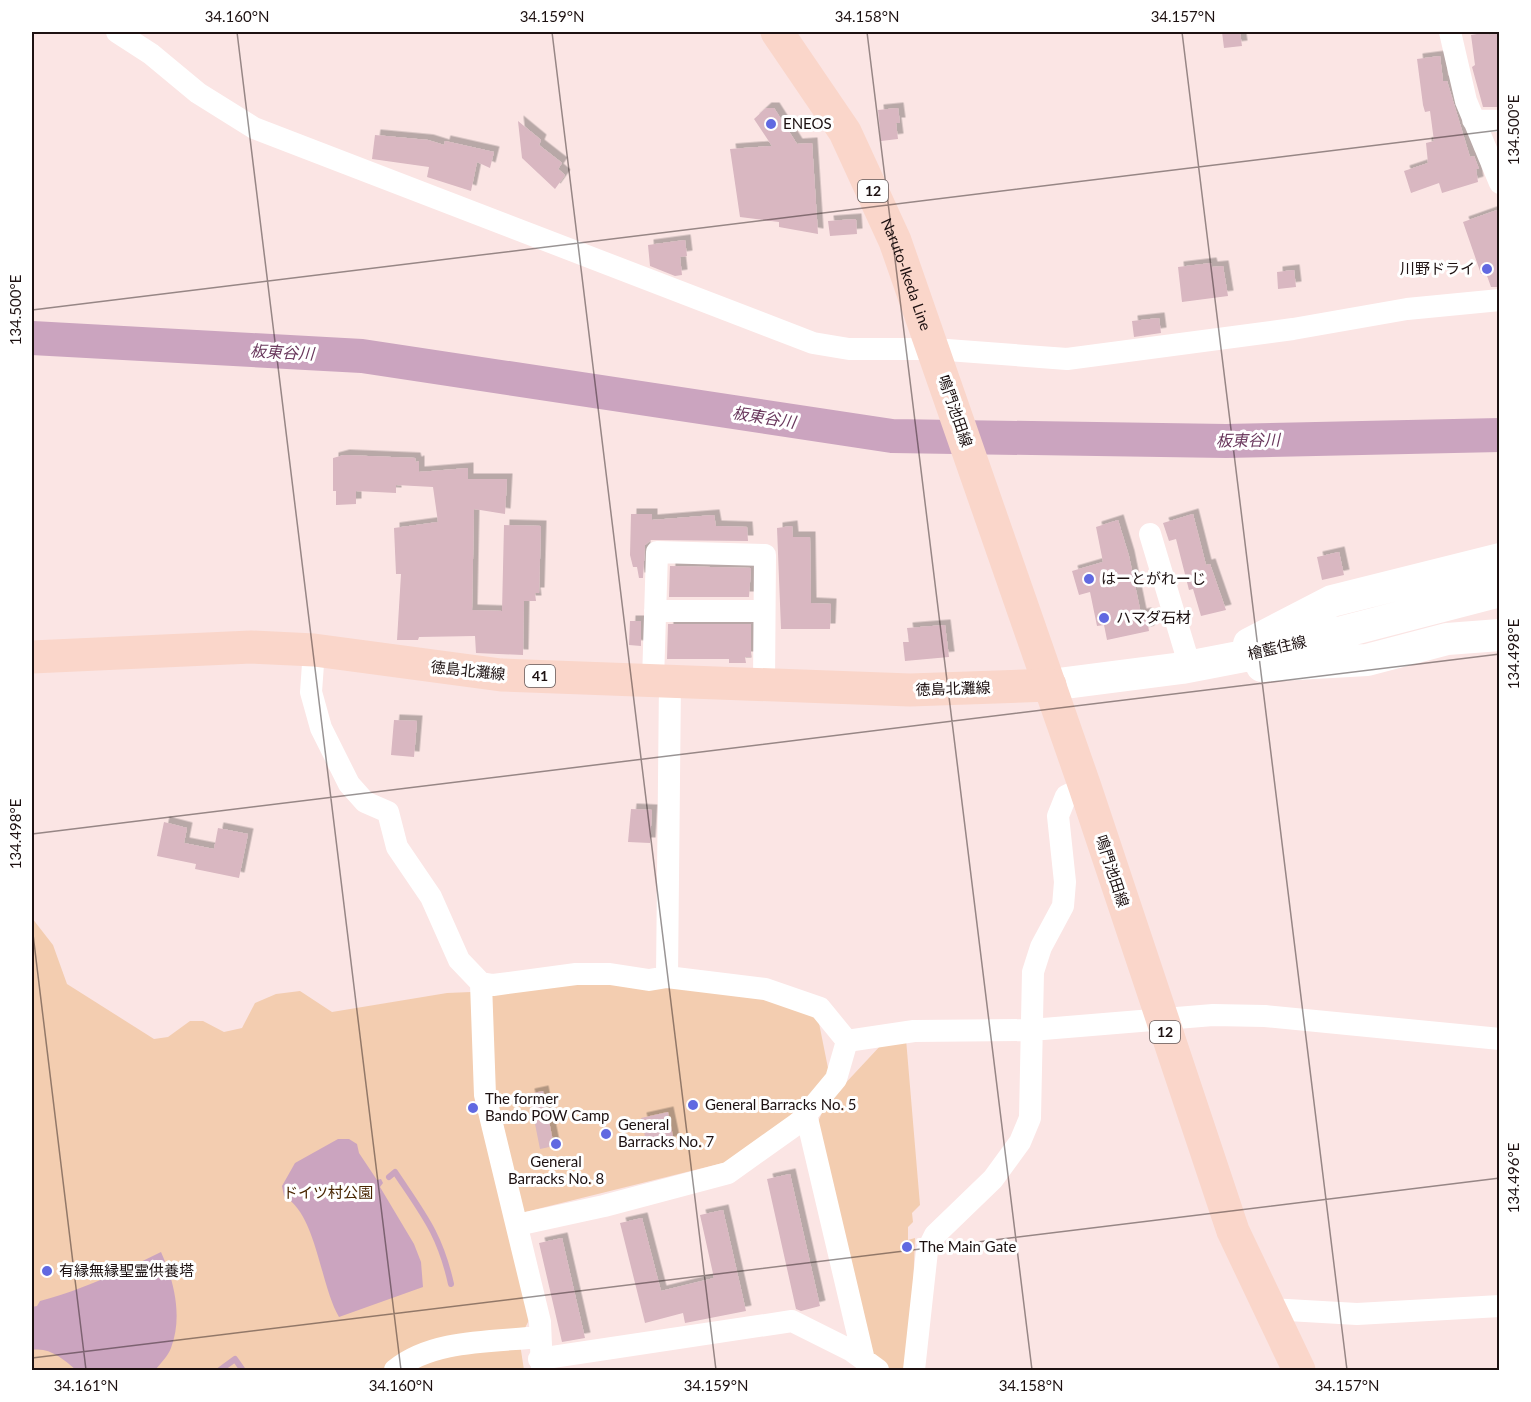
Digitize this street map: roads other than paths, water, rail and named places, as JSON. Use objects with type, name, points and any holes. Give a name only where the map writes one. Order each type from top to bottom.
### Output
[{"type":"main road","name":"Naruto-Ikeda Line","points":[[777,32],[845,132],[896,241],[937,357]]},
{"type":"main road","name":"鳴門池田線","points":[[937,357],[1085,787],[1161,1021],[1233,1231],[1299,1371]]},
{"type":"main road","points":[[1202,664],[1332,601],[1500,559]]},
{"type":"main road","name":"檜藍住線","points":[[1050,685],[1202,664],[1340,634],[1500,591]]},
{"type":"main road","points":[[1202,664],[1276,667],[1367,660],[1447,639],[1500,634]]},
{"type":"main road","name":"徳島北灘線","points":[[32,657],[251,647],[314,650],[501,675],[910,690],[1050,685]]},
{"type":"street","points":[[117,32],[151,54],[198,93],[254,128],[813,343],[849,349],[937,357],[1067,359],[1282,331],[1407,309],[1500,300]]},
{"type":"street","points":[[1450,32],[1466,101],[1500,183]]},
{"type":"street","points":[[1473,120],[1500,121]]},
{"type":"street","points":[[1150,534],[1202,664]]},
{"type":"street","points":[[667,977],[662,680],[655,611],[657,552],[765,555],[764,684]]},
{"type":"street","points":[[655,611],[764,611]]},
{"type":"street","points":[[314,650],[311,692],[321,728],[349,784],[365,802],[388,812],[397,847],[431,897],[459,960],[481,983],[493,985],[576,974],[610,974],[649,980],[667,977],[765,989],[819,1008],[847,1041]]},
{"type":"street","points":[[914,1371],[927,1251],[935,1235],[993,1179],[1020,1142],[1030,1118],[1033,972],[1041,947],[1063,906],[1065,882],[1058,816],[1066,796],[1085,787]]},
{"type":"street","points":[[481,983],[485,1095],[540,1322],[540,1355]]},
{"type":"street","points":[[847,1041],[914,1031],[1031,1030],[1213,1015],[1265,1016],[1500,1039]]},
{"type":"street","points":[[517,1225],[604,1206],[729,1173],[806,1114],[836,1079],[847,1041]]},
{"type":"street","points":[[806,1114],[871,1365]]},
{"type":"street","points":[[1269,1309],[1357,1314],[1500,1306]]},
{"type":"street","points":[[395,1371],[409,1359],[440,1348],[540,1355],[792,1321],[852,1351],[871,1365]]},
{"type":"waterway","name":"板東谷川","points":[[32,338],[362,356],[892,436],[1226,441],[1500,435]]},
{"type":"waterway","points":[[389,1177],[395,1172],[429,1225],[442,1251],[451,1284]]},
{"type":"waterway","points":[[220,1370],[235,1359],[242,1369]]},
{"type":"place","name":"ENEOS","points":[[771,124]]},
{"type":"place","name":"川野ドライ","points":[[1487,269]]},
{"type":"place","name":"はーとがれーじ","points":[[1089,579]]},
{"type":"place","name":"ハマダ石材","points":[[1104,618]]},
{"type":"place","name":"General Barracks No. 5","points":[[693,1105]]},
{"type":"place","name":"The former Bando POW Camp","points":[[473,1108]]},
{"type":"place","name":"General Barracks No. 7","points":[[606,1134]]},
{"type":"place","name":"General Barracks No. 8","points":[[556,1144]]},
{"type":"place","name":"The Main Gate","points":[[907,1247]]},
{"type":"place","name":"有縁無縁聖霊供養塔","points":[[47,1271]]},
{"type":"park label","name":"ドイツ村公園","points":[[328,1193]]}]
